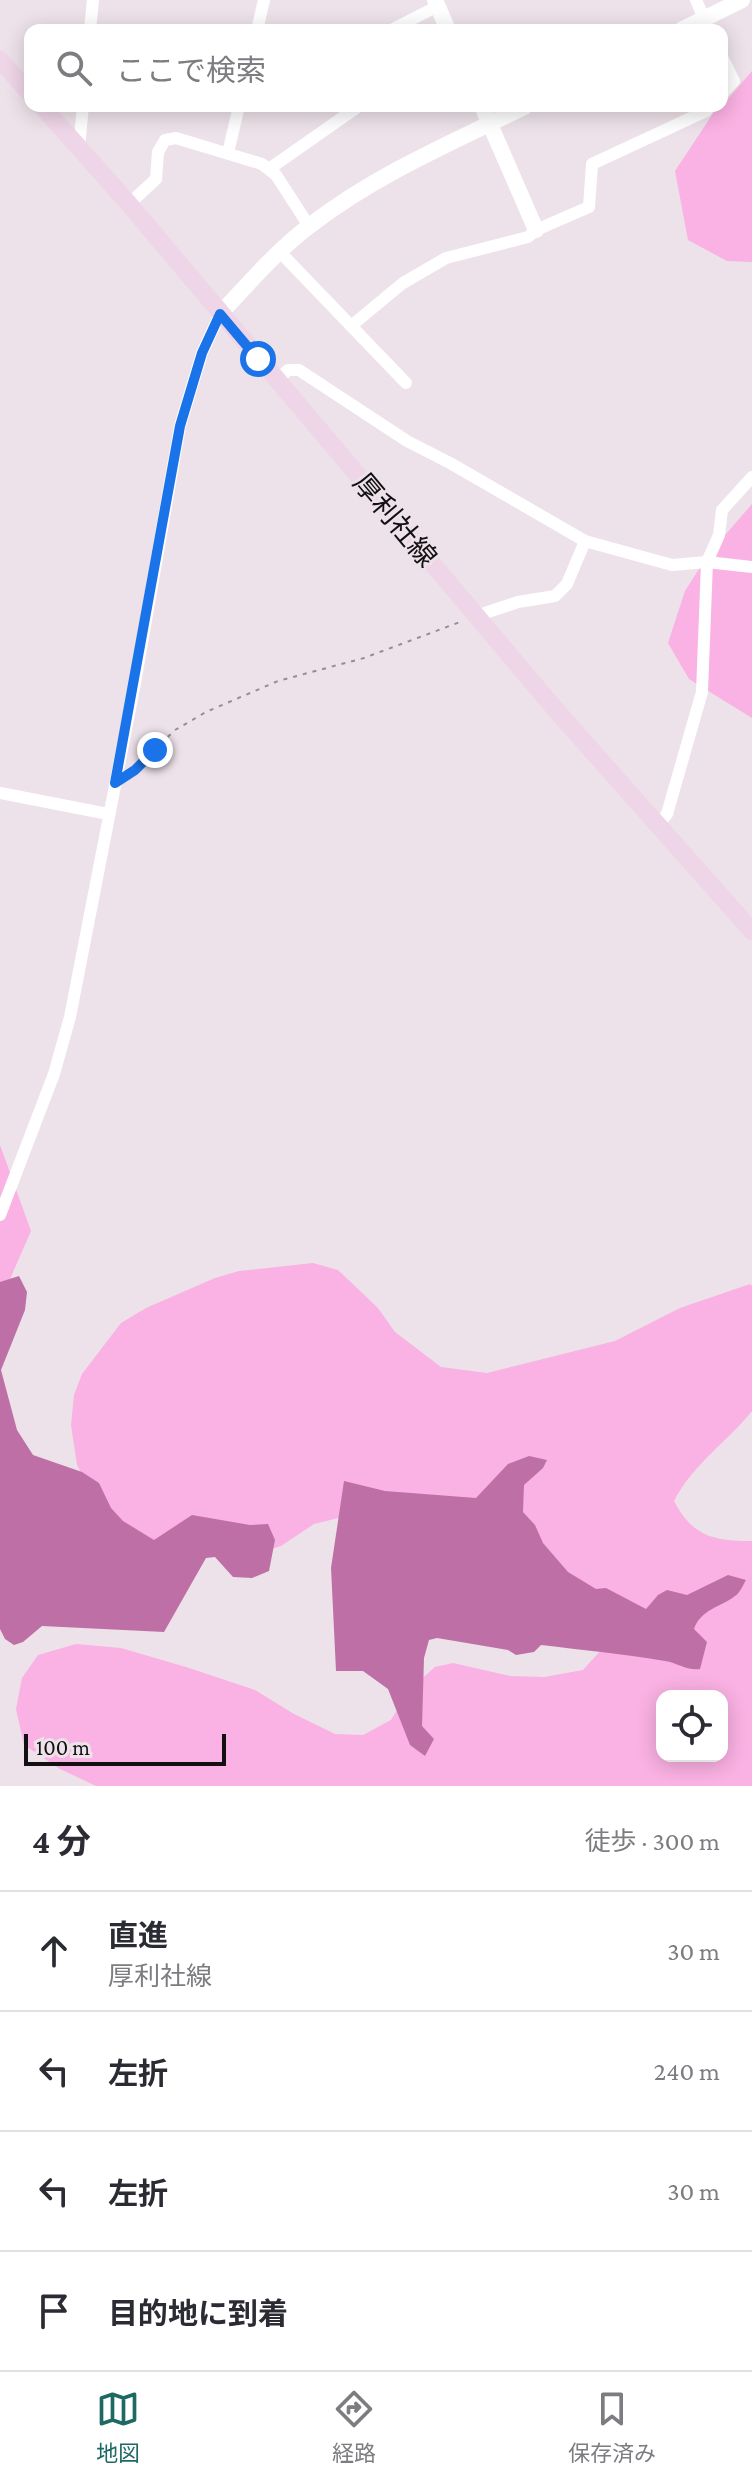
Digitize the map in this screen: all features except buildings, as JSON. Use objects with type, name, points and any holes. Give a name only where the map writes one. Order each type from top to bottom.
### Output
[{"type":"main road","points":[[2,70],[24,88]]},
{"type":"main road","name":"厚利社線","points":[[47,112],[129,204],[476,616],[752,931]]},
{"type":"street","points":[[91,24],[93,0]]},
{"type":"street","points":[[258,24],[264,0]]},
{"type":"street","points":[[696,0],[706,24],[742,0]]},
{"type":"street","points":[[401,24],[437,3],[446,24]]},
{"type":"street","points":[[728,69],[734,81],[728,88]]},
{"type":"street","points":[[79,147],[82,112]]},
{"type":"street","points":[[228,153],[238,112]]},
{"type":"street","points":[[269,169],[350,112]]},
{"type":"street","points":[[485,112],[536,230]]},
{"type":"street","points":[[0,1215],[54,1074],[70,1017],[180,426],[202,353],[220,314],[309,226],[373,182],[514,112]]},
{"type":"street","points":[[351,326],[403,283],[446,258],[528,237],[536,230],[589,207],[592,164],[704,112]]},
{"type":"street","points":[[129,204],[156,179],[158,152],[165,140],[176,138],[262,164],[276,175],[309,226]]},
{"type":"street","points":[[280,252],[406,383]]},
{"type":"street","points":[[276,381],[288,370],[299,370],[407,441],[585,541],[672,565],[707,562],[752,567]]},
{"type":"street","points":[[658,825],[667,814],[702,692],[707,562],[719,535],[722,510],[752,477]]},
{"type":"street","points":[[476,616],[518,602],[555,596],[567,584],[585,541]]},
{"type":"street","points":[[0,793],[108,814]]},
{"type":"path","points":[[115,783],[135,770],[175,730],[206,712],[278,681],[364,658],[476,616]]},
{"type":"shaded area","points":[[752,71],[752,262],[727,261],[688,240],[675,171],[714,112],[728,112],[728,99]]},
{"type":"shaded area","points":[[752,504],[752,718],[689,679],[668,643],[685,591],[708,555]]},
{"type":"shaded area","points":[[0,1145],[31,1231],[0,1302]]},
{"type":"shaded area","points":[[313,1263],[338,1270],[378,1308],[395,1332],[441,1367],[487,1373],[615,1341],[680,1308],[750,1284],[752,1411],[700,1464],[674,1501],[689,1522],[706,1534],[726,1540],[752,1541],[752,1786],[96,1786],[60,1769],[24,1745],[16,1709],[22,1678],[38,1655],[76,1644],[121,1648],[186,1667],[255,1690],[335,1734],[363,1735],[391,1720],[410,1689],[435,1667],[453,1663],[510,1676],[544,1677],[583,1670],[602,1649],[363,1512],[314,1524],[281,1546],[243,1558],[184,1556],[151,1549],[100,1509],[77,1465],[71,1425],[74,1395],[82,1374],[121,1323],[146,1308],[239,1271]]},
{"type":"shaded area","points":[[19,1276],[27,1292],[25,1310],[1,1370],[17,1430],[33,1455],[82,1472],[99,1483],[111,1508],[123,1521],[154,1540],[192,1515],[250,1525],[268,1524],[275,1540],[269,1571],[252,1578],[233,1577],[215,1557],[206,1558],[164,1632],[42,1626],[23,1642],[14,1645],[5,1639],[0,1629],[0,1282]]},
{"type":"shaded area","points":[[529,1456],[547,1460],[543,1468],[524,1485],[523,1512],[535,1525],[543,1543],[568,1572],[596,1589],[606,1588],[646,1609],[667,1590],[687,1595],[728,1575],[746,1580],[737,1595],[706,1613],[697,1622],[694,1629],[707,1642],[700,1669],[670,1662],[541,1645],[534,1652],[516,1655],[508,1650],[437,1638],[429,1640],[424,1658],[422,1726],[434,1739],[425,1756],[410,1745],[388,1689],[363,1671],[336,1671],[331,1568],[344,1481],[385,1491],[476,1498],[508,1464]]},
{"type":"route","points":[[155,750],[135,770],[115,783],[180,426],[202,353],[220,314],[258,359]]}]
